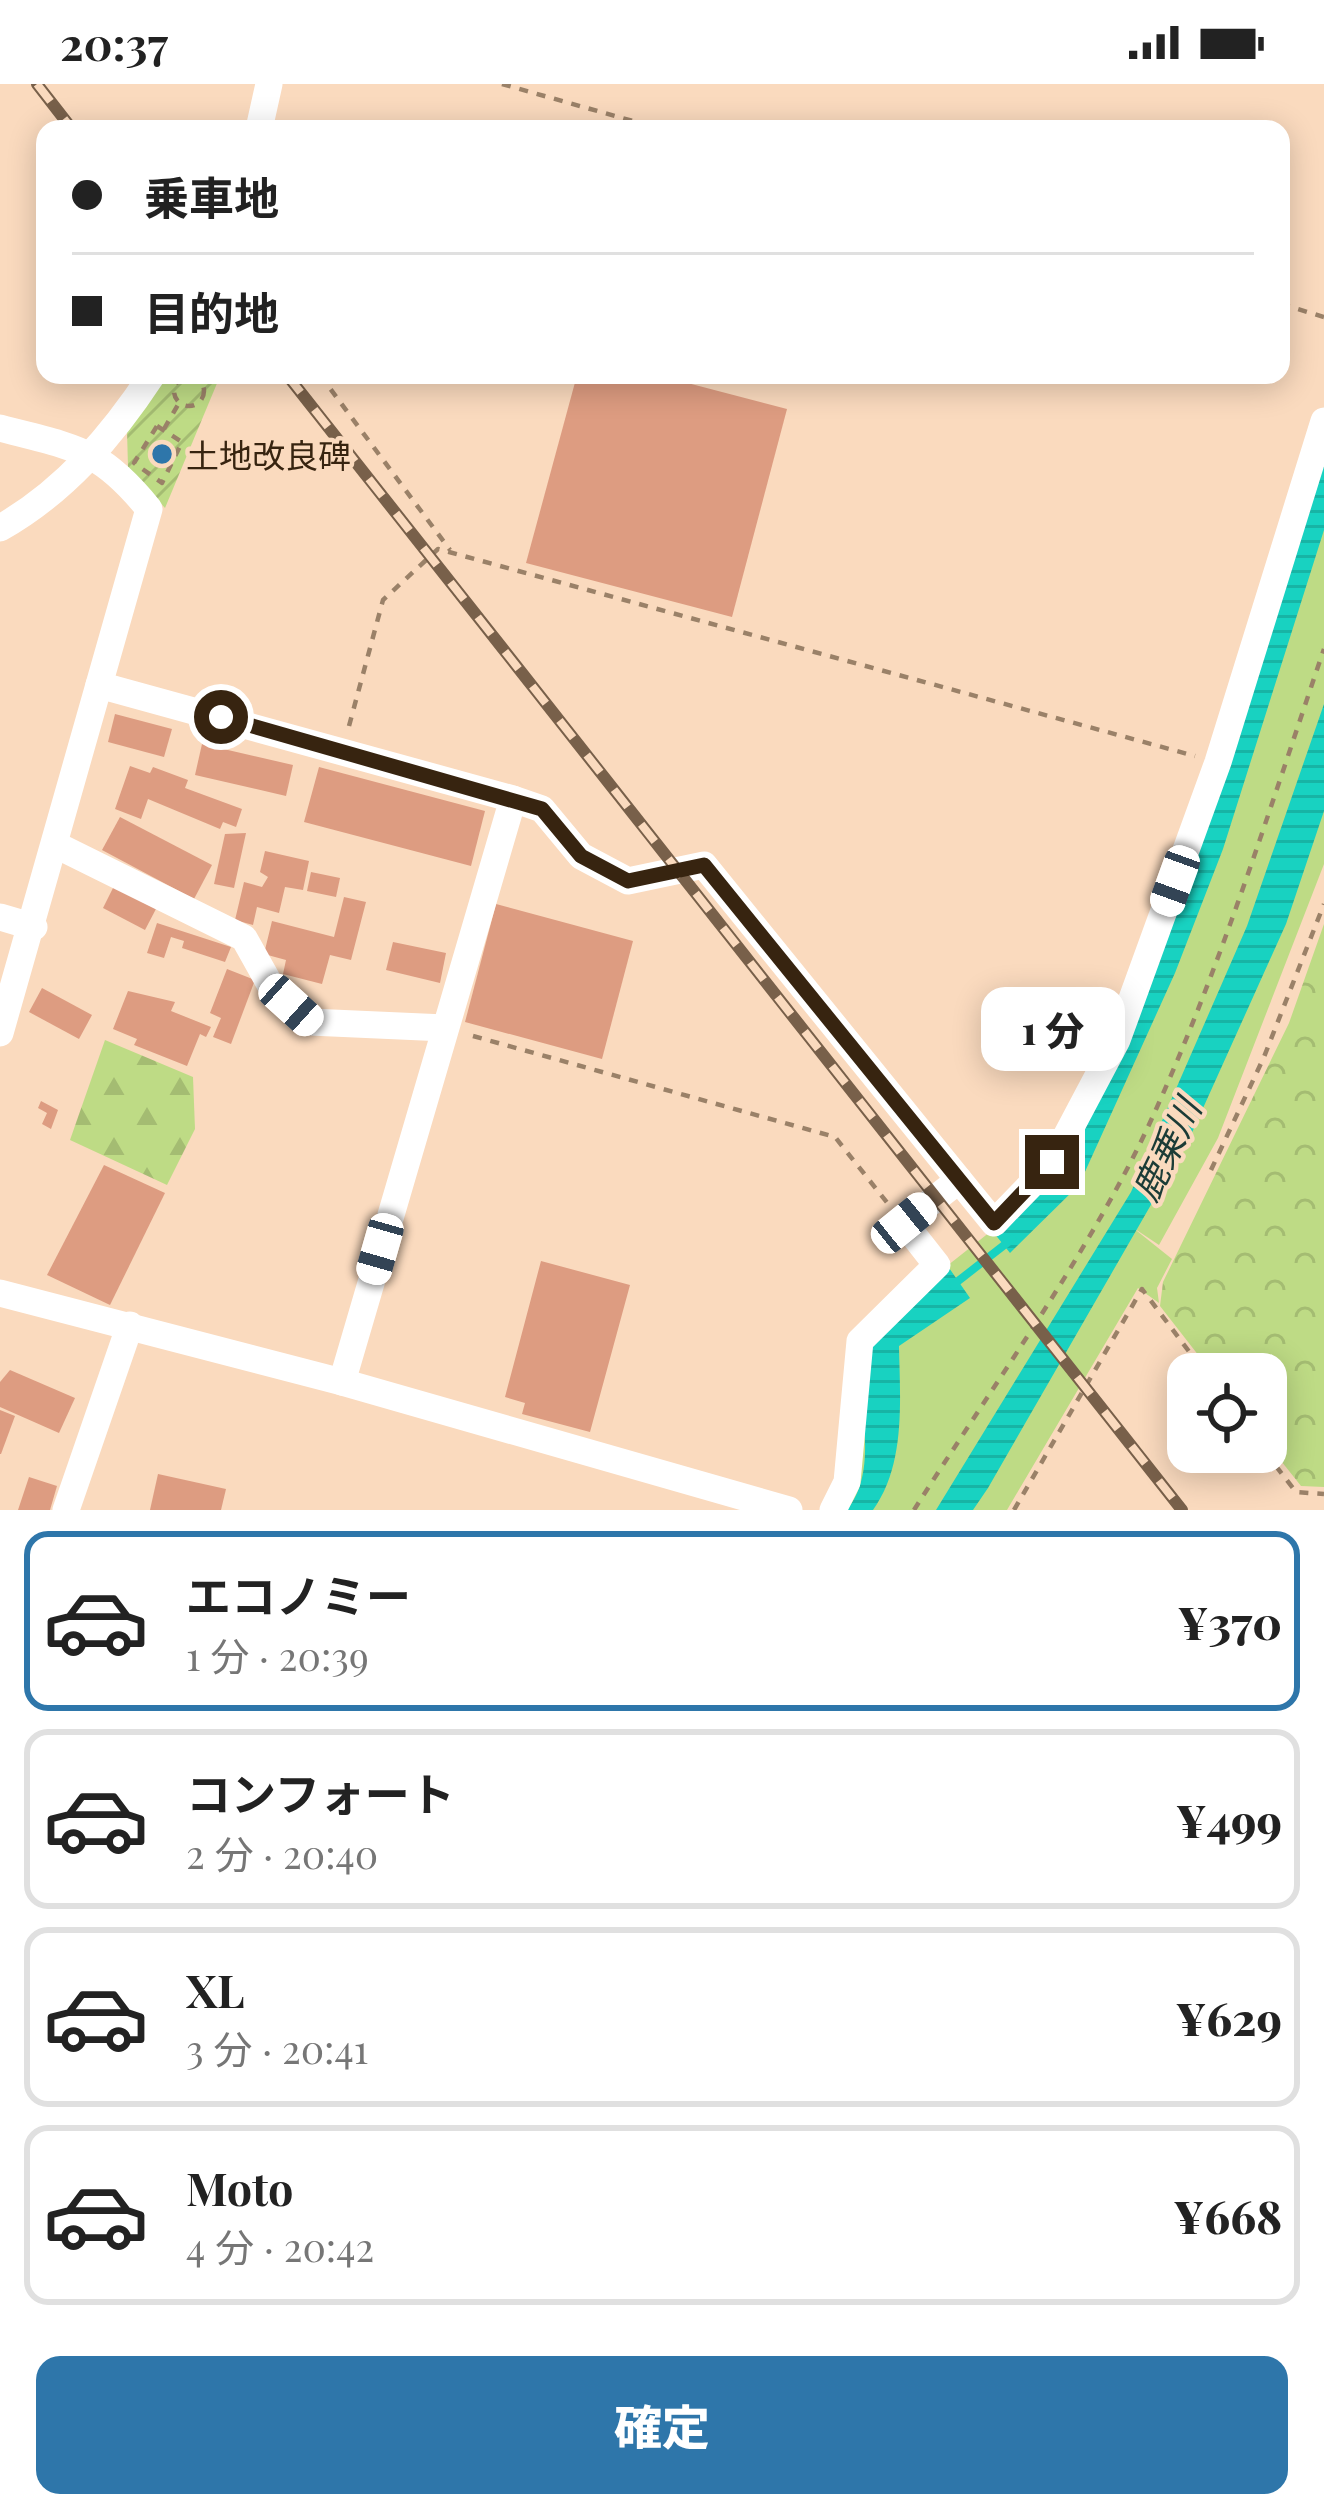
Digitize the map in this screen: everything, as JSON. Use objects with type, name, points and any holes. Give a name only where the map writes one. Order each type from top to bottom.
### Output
[{"type":"street","points":[[262,120],[269,84]]},
{"type":"street","points":[[0,528],[35,508],[94,453],[145,384]]},
{"type":"street","points":[[99,685],[343,749],[542,809],[581,856],[628,881],[704,865],[994,1223],[1052,1162],[1118,1040],[1218,762],[1324,421]]},
{"type":"street","points":[[0,428],[94,453],[122,476],[149,509],[34,927],[0,1033]]},
{"type":"street","points":[[342,1382],[513,799]]},
{"type":"street","points":[[56,845],[244,938],[272,988],[310,1022],[445,1028]]},
{"type":"street","points":[[0,917],[34,927]]},
{"type":"street","points":[[832,1510],[847,1482],[860,1341],[937,1265],[904,1223],[959,1180]]},
{"type":"street","points":[[0,1293],[342,1382],[789,1510]]},
{"type":"street","points":[[66,1510],[130,1325]]},
{"type":"path","points":[[502,84],[629,120]]},
{"type":"path","points":[[1290,307],[1324,316]]},
{"type":"path","points":[[164,430],[179,403],[175,384]]},
{"type":"path","points":[[179,403],[194,405],[202,399],[201,384]]},
{"type":"path","points":[[327,384],[450,550]]},
{"type":"path","points":[[157,426],[164,430],[182,442],[162,483],[134,463],[157,426]]},
{"type":"path","points":[[343,749],[383,600],[438,549],[1218,762]]},
{"type":"path","points":[[914,1510],[1047,1301],[1146,1131],[1223,945],[1324,649]]},
{"type":"path","points":[[1211,1171],[1264,1057],[1324,904]]},
{"type":"path","points":[[445,1028],[835,1137],[904,1223]]},
{"type":"path","points":[[1014,1510],[1142,1289],[1190,1353]]},
{"type":"path","points":[[1281,1473],[1296,1492],[1324,1494]]},
{"type":"green space","points":[[161,384],[217,384],[165,508],[128,467],[127,431]]},
{"type":"green space","points":[[1324,433],[1324,864],[1218,1138],[1159,1245],[1132,1227],[1172,1259],[1157,1288],[1159,1303],[1138,1288],[1007,1510],[837,1510],[890,1311],[995,1228],[1102,1072]]},
{"type":"green space","points":[[1324,924],[1324,1487],[1301,1486],[1287,1468],[1287,1353],[1197,1353],[1160,1306],[1163,1282],[1289,1023]]},
{"type":"green space","points":[[105,1040],[193,1077],[195,1129],[167,1185],[70,1140]]},
{"type":"water","points":[[1324,444],[1324,530],[1223,849],[1175,973],[1079,1185],[1010,1253],[994,1233],[1055,1173]]},
{"type":"water","name":"鹿乗川","points":[[1324,704],[1324,811],[1286,924],[1190,1137],[988,1488],[973,1510],[936,1510],[1131,1192],[1247,926]]},
{"type":"water","points":[[947,1265],[970,1298],[899,1346],[899,1431],[891,1473],[873,1510],[847,1510],[864,1469],[863,1379],[875,1338]]},
{"type":"building","points":[[575,384],[691,384],[787,409],[732,617],[526,563]]},
{"type":"building","points":[[115,714],[172,729],[164,757],[108,742]]},
{"type":"building","points":[[202,744],[293,765],[286,796],[195,775]]},
{"type":"building","points":[[130,766],[150,773],[153,767],[188,780],[185,788],[242,809],[236,827],[223,822],[220,829],[148,799],[141,819],[115,809]]},
{"type":"building","points":[[319,767],[485,811],[471,866],[304,822]]},
{"type":"building","points":[[120,817],[212,865],[194,899],[102,850]]},
{"type":"building","points":[[246,833],[234,888],[214,884],[225,834]]},
{"type":"building","points":[[265,851],[309,861],[303,890],[285,887],[279,913],[257,907],[253,925],[235,920],[244,882],[262,887],[268,877],[260,872]]},
{"type":"building","points":[[311,872],[340,878],[336,897],[307,891]]},
{"type":"building","points":[[115,884],[157,907],[145,930],[103,908]]},
{"type":"building","points":[[344,897],[366,902],[351,960],[330,955],[322,984],[283,974],[286,960],[264,954],[272,921],[334,937]]},
{"type":"building","points":[[496,904],[633,941],[602,1059],[465,1022]]},
{"type":"building","points":[[157,923],[231,947],[225,962],[182,948],[184,941],[171,937],[164,958],[147,953]]},
{"type":"building","points":[[393,942],[446,953],[440,983],[386,970]]},
{"type":"building","points":[[227,969],[255,980],[231,1044],[213,1037],[221,1018],[210,1013]]},
{"type":"building","points":[[42,988],[92,1015],[79,1039],[29,1012]]},
{"type":"building","points":[[128,991],[175,1002],[171,1011],[211,1027],[206,1037],[200,1034],[187,1066],[134,1045],[137,1039],[113,1029]]},
{"type":"building","points":[[41,1101],[58,1110],[51,1129],[42,1124],[47,1113],[38,1108]]},
{"type":"building","points":[[104,1165],[165,1193],[110,1305],[47,1275]]},
{"type":"building","points":[[541,1261],[630,1285],[590,1432],[522,1414],[525,1403],[505,1397]]},
{"type":"building","points":[[10,1370],[75,1398],[59,1433],[0,1407],[0,1382]]},
{"type":"building","points":[[0,1410],[15,1416],[1,1454],[0,1454]]},
{"type":"building","points":[[158,1474],[226,1489],[221,1510],[150,1510]]},
{"type":"building","points":[[29,1477],[57,1486],[50,1510],[18,1510]]},
{"type":"waterway","points":[[953,1285],[1012,1239]]},
{"type":"railway","points":[[37,84],[65,120]]},
{"type":"railway","points":[[294,384],[1182,1510]]},
{"type":"place","name":"土地改良碑","points":[[162,454]]},
{"type":"route","points":[[221,717],[542,809],[581,856],[628,881],[704,865],[994,1223],[1052,1162]]}]
